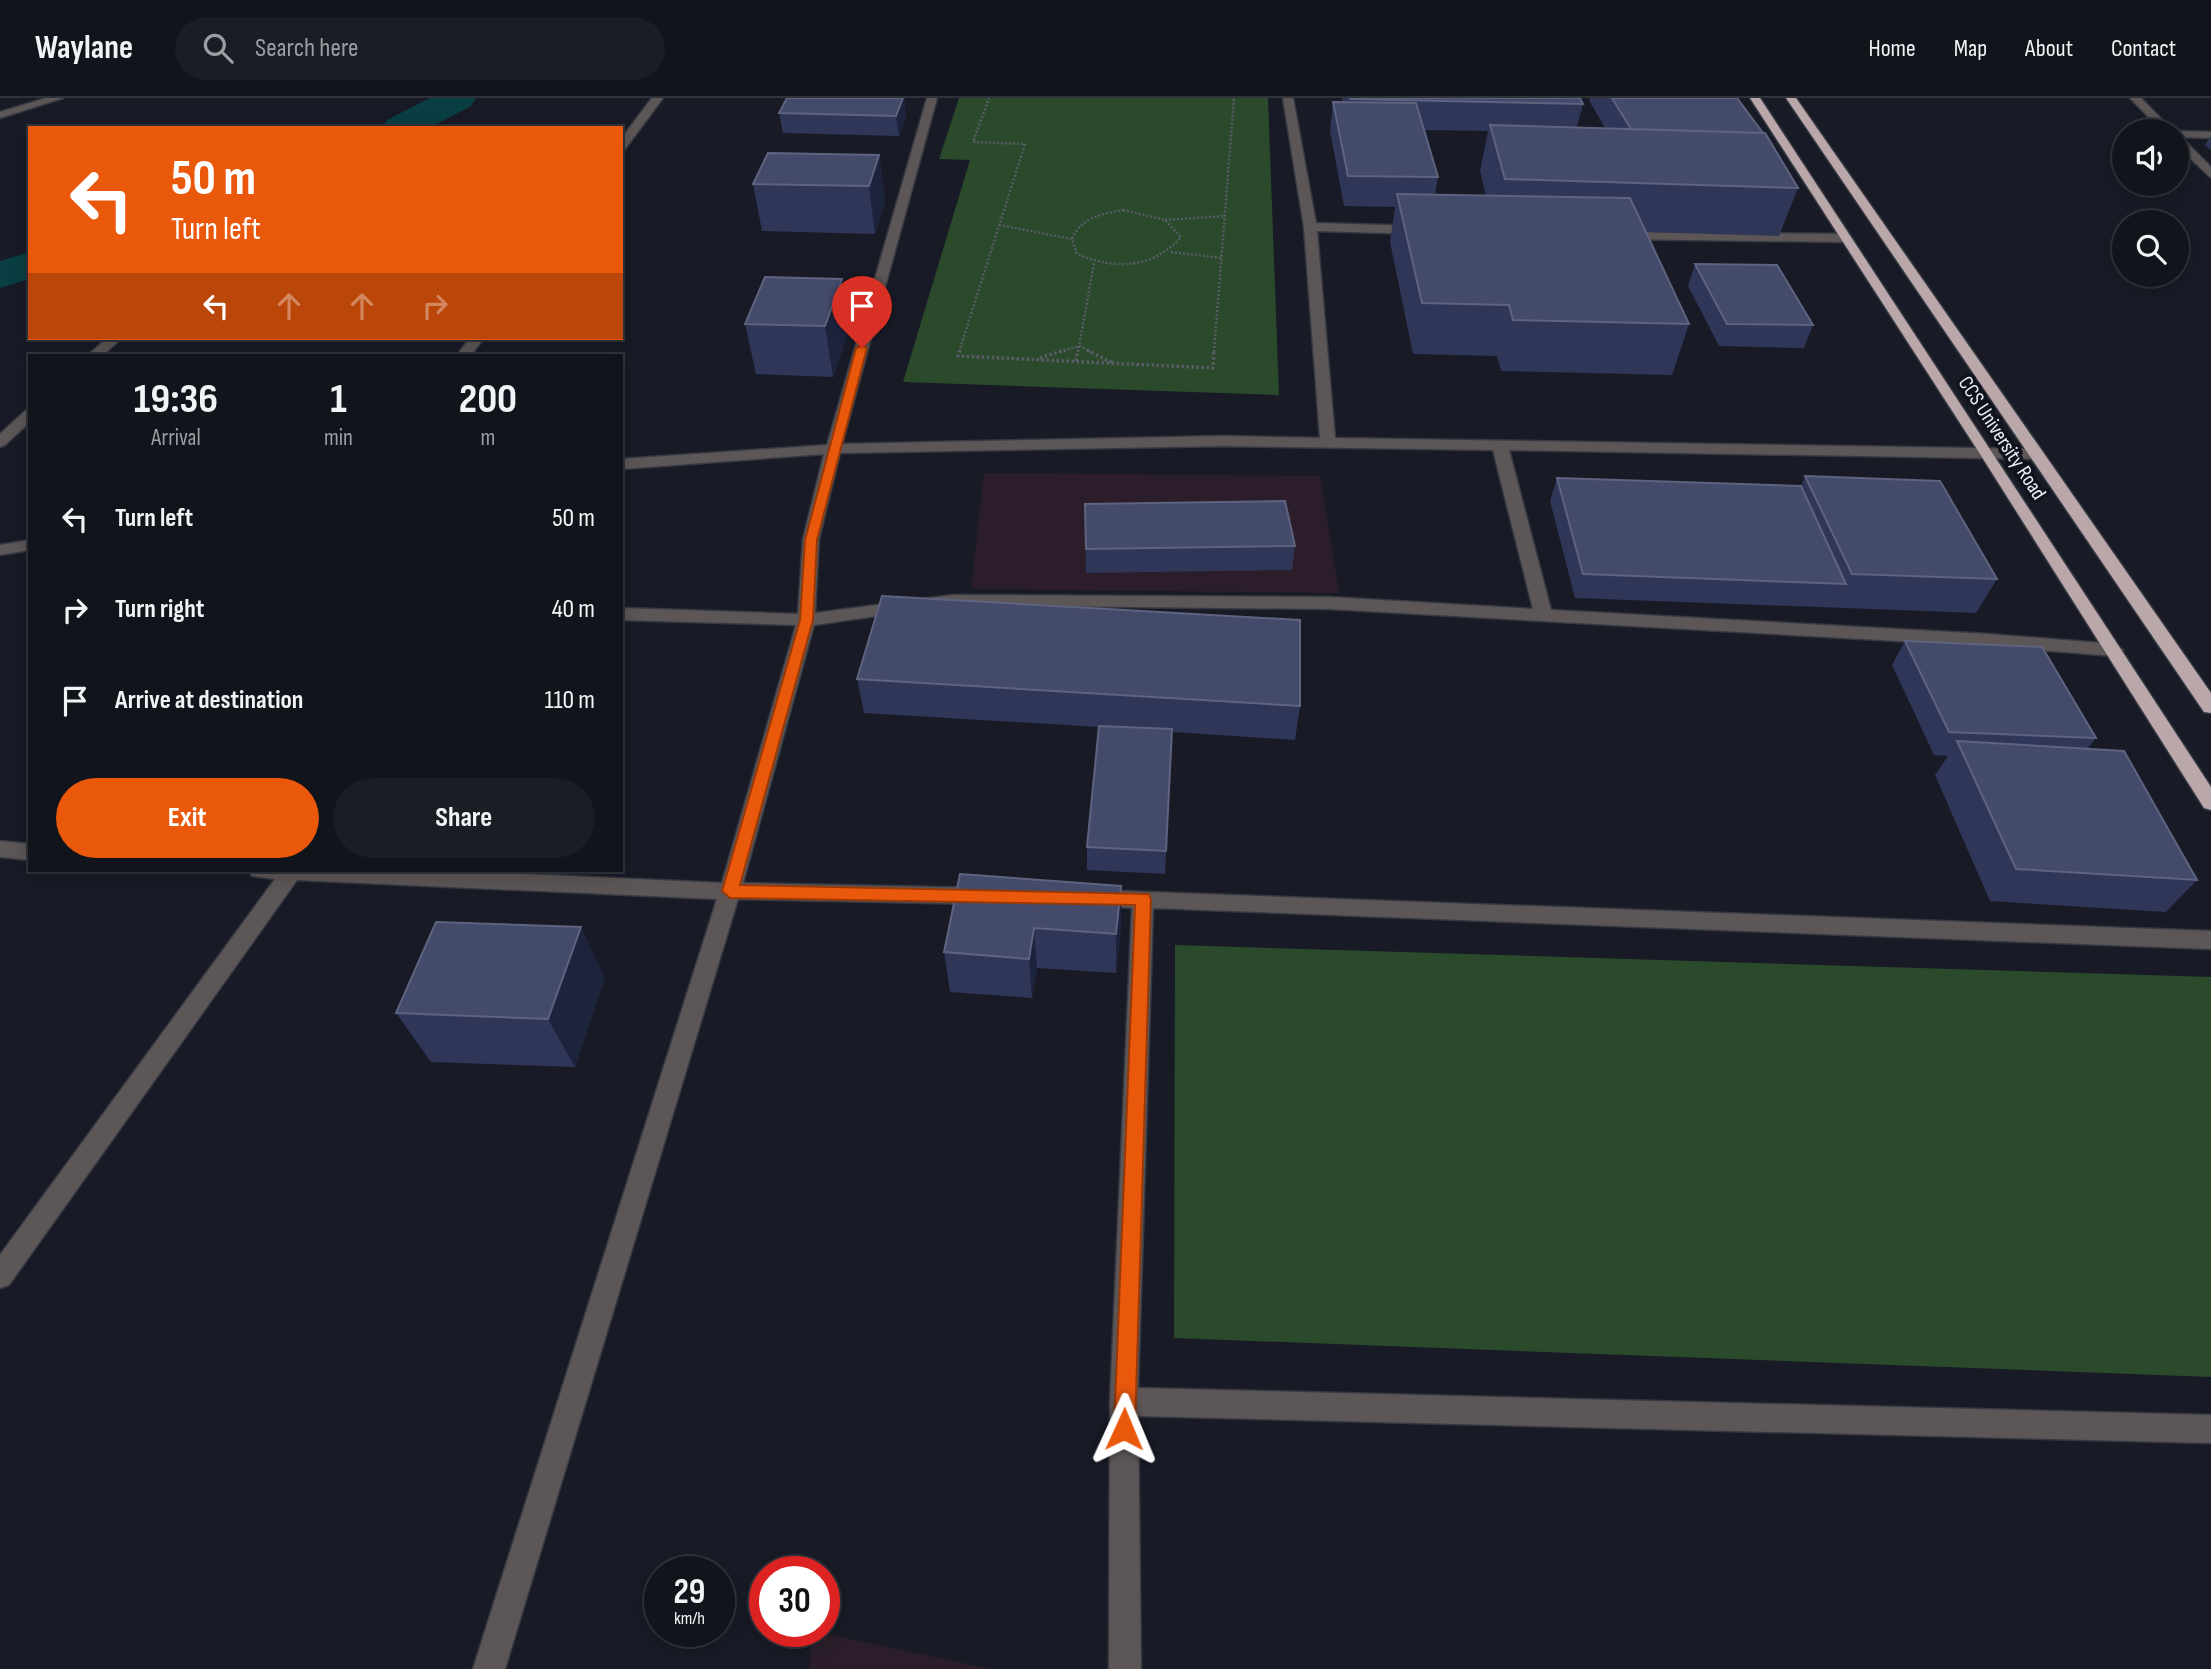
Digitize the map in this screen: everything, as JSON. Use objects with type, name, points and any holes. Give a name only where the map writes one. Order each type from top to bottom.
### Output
[{"type":"highway","name":"CCS University Road","points":[[1755,98],[1988,454],[2211,803]]},
{"type":"highway","name":"CCS University Road","points":[[1791,98],[2211,707]]},
{"type":"street","points":[[0,115],[58,98]]},
{"type":"street","points":[[623,144],[658,98]]},
{"type":"street","points":[[489,1669],[730,891],[806,620],[811,540],[834,449],[932,98]]},
{"type":"street","points":[[1288,98],[1310,227],[1328,443]]},
{"type":"street","points":[[2135,98],[2156,119]]},
{"type":"street","points":[[2189,134],[2211,135]]},
{"type":"street","points":[[2189,152],[2211,174]]},
{"type":"street","points":[[1310,227],[1439,231]]},
{"type":"street","points":[[1600,236],[1846,238]]},
{"type":"street","points":[[96,354],[113,340]]},
{"type":"street","points":[[465,354],[475,340]]},
{"type":"street","points":[[0,442],[28,416]]},
{"type":"street","points":[[623,464],[834,449],[1223,441],[2036,454]]},
{"type":"street","points":[[1500,446],[1543,614]]},
{"type":"street","points":[[0,550],[28,545]]},
{"type":"street","points":[[623,614],[806,620],[953,600],[1329,603],[1988,640],[2114,650]]},
{"type":"street","points":[[0,849],[28,852]]},
{"type":"street","points":[[0,1276],[291,872],[730,891],[1006,896]]},
{"type":"street","points":[[1074,897],[2211,940]]},
{"type":"street","points":[[1125,1669],[1124,1402],[1143,899]]},
{"type":"street","points":[[1124,1402],[2211,1429]]},
{"type":"path","points":[[989,98],[973,142],[1025,144],[958,356],[1213,369],[1234,98]]},
{"type":"path","points":[[1222,258],[1170,252],[1128,267],[1094,262],[1077,254],[1072,239],[1081,224],[1097,216],[1123,209],[1165,220],[1225,216]]},
{"type":"path","points":[[1165,220],[1181,237],[1170,252]]},
{"type":"path","points":[[999,225],[1072,239]]},
{"type":"path","points":[[1076,362],[1094,262]]},
{"type":"path","points":[[1035,360],[1079,346],[1115,364]]},
{"type":"shaded area","points":[[984,473],[1320,476],[1339,593],[971,589]]},
{"type":"shaded area","points":[[840,1637],[991,1669],[809,1669],[811,1647],[840,1647]]},
{"type":"green space","points":[[959,98],[1268,98],[1279,395],[903,382],[970,160],[939,159]]},
{"type":"green space","points":[[1175,945],[2211,977],[2211,1377],[1174,1338]]},
{"type":"building","points":[[787,98],[903,98],[896,116],[779,113]]},
{"type":"building","points":[[1580,98],[1583,104],[1350,99]]},
{"type":"building","points":[[1612,98],[1737,98],[1763,133],[1631,129]]},
{"type":"building","points":[[1333,102],[1416,103],[1438,177],[1348,176]]},
{"type":"building","points":[[1490,125],[1765,133],[1798,188],[1505,179]]},
{"type":"building","points":[[768,153],[879,155],[869,186],[753,184]]},
{"type":"building","points":[[1397,194],[1630,198],[1689,324],[1513,320],[1509,305],[1422,303]]},
{"type":"building","points":[[1695,264],[1777,265],[1813,325],[1727,324]]},
{"type":"building","points":[[765,277],[842,279],[825,326],[745,324]]},
{"type":"building","points":[[1805,476],[1940,481],[1997,579],[1852,574]]},
{"type":"building","points":[[1557,478],[1801,486],[1846,584],[1583,574]]},
{"type":"building","points":[[1285,501],[1295,546],[1086,549],[1085,504]]},
{"type":"building","points":[[882,596],[1300,620],[1300,706],[857,679]]},
{"type":"building","points":[[1905,641],[2042,647],[2096,738],[1949,732]]},
{"type":"building","points":[[1099,726],[1172,729],[1166,851],[1087,847]]},
{"type":"building","points":[[1957,741],[2124,751],[2197,880],[2016,869]]},
{"type":"building","points":[[960,874],[1121,886],[1116,934],[1034,928],[1029,959],[944,952]]},
{"type":"building","points":[[436,922],[581,927],[548,1019],[396,1013]]},
{"type":"waterway","points":[[404,126],[458,98]]},
{"type":"waterway","points":[[0,275],[28,266]]},
{"type":"route","points":[[862,348],[811,540],[806,620],[730,891],[1143,899],[1124,1429]]}]
